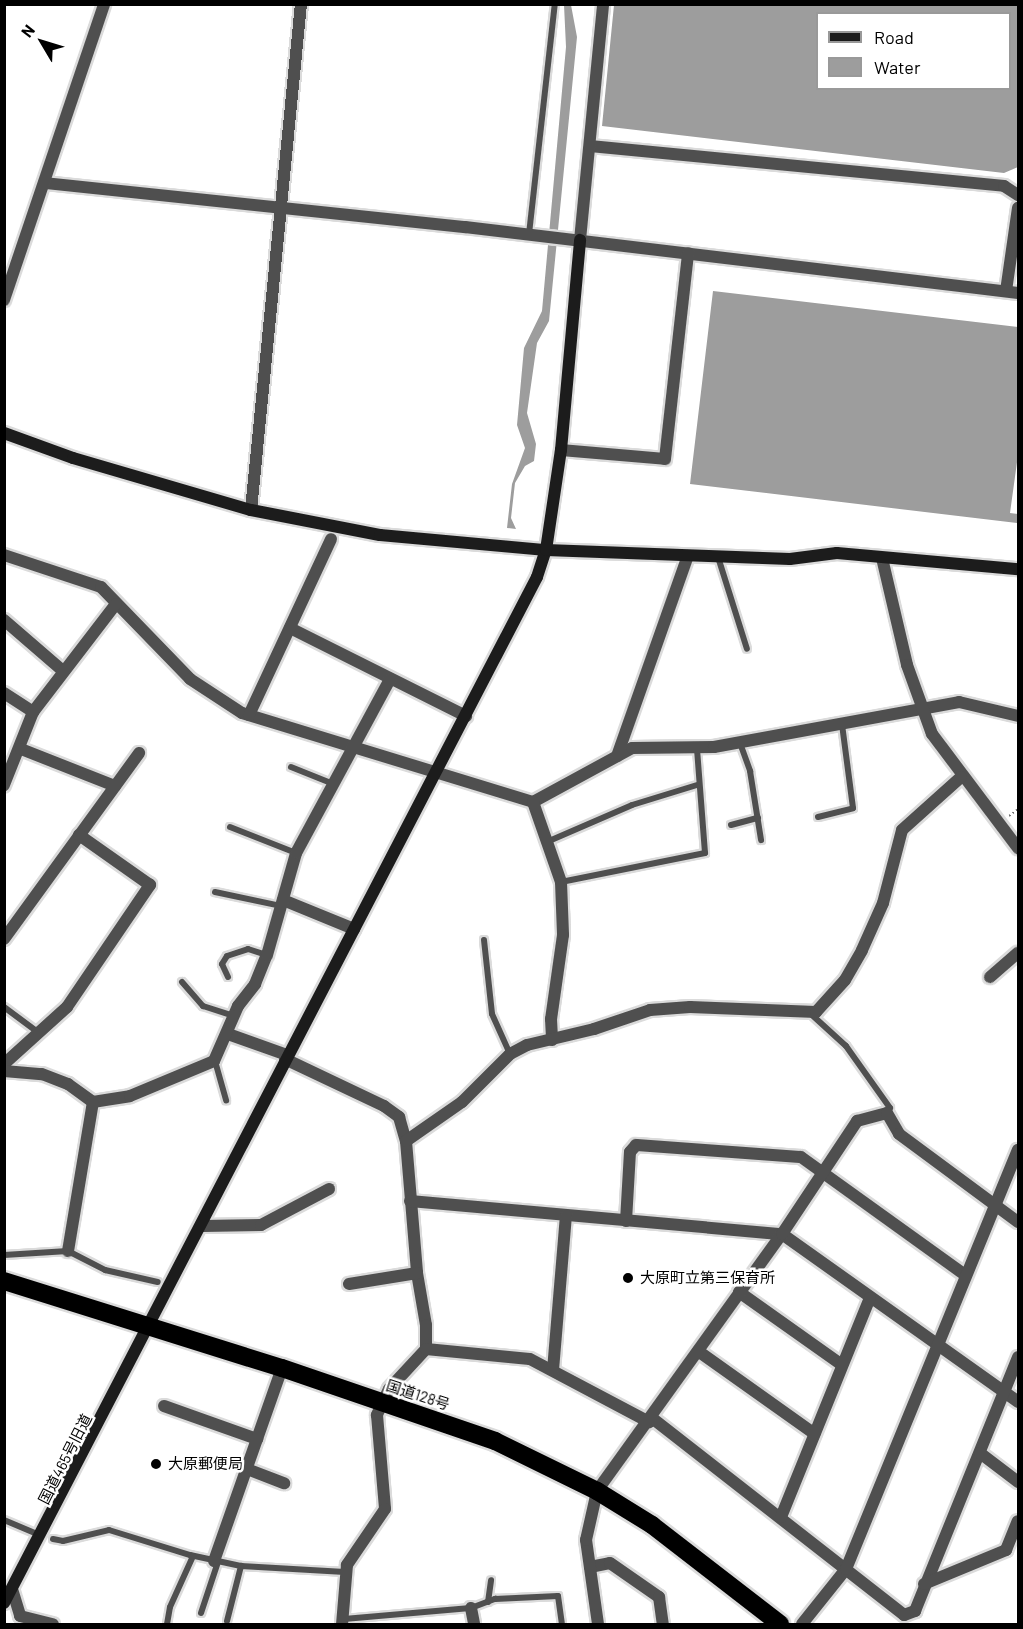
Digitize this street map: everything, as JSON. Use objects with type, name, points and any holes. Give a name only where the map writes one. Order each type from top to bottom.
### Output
[{"type":"highway","name":"国道128号","points":[[4,1281],[282,1368],[495,1441],[597,1491],[704,1562],[780,1624]]},
{"type":"street","points":[[4,300],[104,4]]},
{"type":"street","points":[[251,510],[301,4]]},
{"type":"street","points":[[580,240],[603,4]]},
{"type":"street","points":[[590,146],[1004,186],[1018,195]]},
{"type":"street","points":[[45,183],[531,234],[1018,293]]},
{"type":"street","points":[[1005,291],[1018,208]]},
{"type":"street","name":"国道465号旧道","points":[[4,1603],[47,1538],[148,1326],[203,1226],[286,1057],[537,577],[546,550],[561,450],[580,240]]},
{"type":"street","points":[[561,450],[665,459],[688,253]]},
{"type":"street","points":[[4,433],[73,458],[251,510],[380,535],[546,550],[688,556],[790,558],[837,553],[1018,569]]},
{"type":"street","points":[[249,715],[331,539]]},
{"type":"street","points":[[4,555],[102,587],[190,679],[214,698],[249,715],[349,749],[533,802],[632,748],[697,748],[740,742],[926,710],[959,702],[1018,716]]},
{"type":"street","points":[[617,756],[688,556]]},
{"type":"street","points":[[882,558],[907,664],[926,710],[932,734],[961,777],[1018,849]]},
{"type":"street","points":[[4,785],[21,749],[33,712],[116,604]]},
{"type":"street","points":[[4,620],[63,671]]},
{"type":"street","points":[[290,628],[466,716]]},
{"type":"street","points":[[4,1071],[42,1074],[68,1084],[93,1102],[130,1096],[214,1060],[234,1017],[255,984],[267,955],[296,853],[349,749],[390,678]]},
{"type":"street","points":[[4,693],[33,712]]},
{"type":"street","points":[[21,749],[115,786]]},
{"type":"street","points":[[5,936],[139,753]]},
{"type":"street","points":[[406,1141],[462,1102],[510,1054],[552,1040],[650,1010],[690,1007],[811,1014],[845,980],[862,950],[883,903],[902,830],[961,777]]},
{"type":"street","points":[[533,802],[549,841],[561,882],[563,935],[551,1019],[552,1040]]},
{"type":"street","points":[[4,1064],[67,1006],[150,885],[79,835]]},
{"type":"street","points":[[282,903],[354,929]]},
{"type":"street","points":[[990,977],[1018,952]]},
{"type":"street","points":[[228,1034],[286,1057],[384,1106],[399,1117],[406,1141],[417,1273],[426,1325],[426,1349],[381,1401],[377,1415],[385,1509],[345,1572],[343,1622]]},
{"type":"street","points":[[68,1251],[93,1102]]},
{"type":"street","points":[[598,1624],[586,1540],[597,1491],[782,1234],[857,1121],[887,1113],[899,1134],[1018,1222]]},
{"type":"street","points":[[626,1221],[630,1152],[636,1144],[801,1157],[964,1274]]},
{"type":"street","points":[[802,1624],[846,1569],[935,1344],[1018,1150]]},
{"type":"street","points":[[203,1226],[261,1225],[328,1189]]},
{"type":"street","points":[[410,1201],[782,1234],[1018,1402]]},
{"type":"street","points":[[553,1370],[567,1216]]},
{"type":"street","points":[[350,1284],[417,1273]]},
{"type":"street","points":[[739,1292],[842,1365]]},
{"type":"street","points":[[781,1517],[870,1298]]},
{"type":"street","points":[[426,1349],[530,1359],[650,1420],[781,1517],[904,1615],[915,1611],[924,1584],[1018,1357]]},
{"type":"street","points":[[698,1351],[815,1434]]},
{"type":"street","points":[[216,1561],[282,1368]]},
{"type":"street","points":[[164,1406],[257,1439]]},
{"type":"street","points":[[980,1453],[1018,1482]]},
{"type":"street","points":[[247,1469],[284,1483]]},
{"type":"street","points":[[924,1584],[1006,1550],[1018,1521]]},
{"type":"street","points":[[590,1567],[610,1563],[659,1597],[663,1624]]},
{"type":"street","points":[[12,1589],[19,1620],[53,1624]]},
{"type":"street","points":[[471,1608],[474,1624]]},
{"type":"lane","points":[[531,234],[555,4]]},
{"type":"lane","points":[[718,557],[747,649]]},
{"type":"lane","points":[[818,817],[853,808],[842,724]]},
{"type":"lane","points":[[740,742],[750,771],[762,840]]},
{"type":"lane","points":[[561,882],[705,853],[697,785],[697,748]]},
{"type":"lane","points":[[291,767],[331,783]]},
{"type":"lane","points":[[549,841],[632,805],[697,785]]},
{"type":"lane","points":[[731,825],[758,818]]},
{"type":"lane","points":[[230,827],[296,853]]},
{"type":"lane","points":[[216,892],[282,903]]},
{"type":"lane","points":[[484,940],[492,1014],[510,1054]]},
{"type":"lane","points":[[228,977],[222,964],[237,951],[267,955]]},
{"type":"lane","points":[[182,982],[203,1006],[234,1017]]},
{"type":"lane","points":[[4,1007],[39,1033]]},
{"type":"lane","points":[[811,1014],[846,1046],[890,1108],[887,1113]]},
{"type":"lane","points":[[214,1060],[226,1100]]},
{"type":"lane","points":[[4,1255],[24,1257],[68,1251],[105,1270],[158,1282]]},
{"type":"lane","points":[[4,1520],[47,1538],[63,1541],[109,1530],[193,1556],[241,1566],[345,1572]]},
{"type":"lane","points":[[167,1624],[170,1607],[193,1556]]},
{"type":"lane","points":[[201,1613],[216,1561]]},
{"type":"lane","points":[[226,1621],[241,1566]]},
{"type":"lane","points":[[488,1602],[491,1580]]},
{"type":"lane","points":[[343,1622],[471,1608],[488,1602],[558,1596],[561,1623]]},
{"type":"water","points":[[564,5],[571,5],[577,37],[549,321],[537,343],[527,413],[536,444],[534,461],[525,466],[515,483],[511,518],[516,529],[507,528],[512,484],[525,448],[517,425],[524,348],[542,311],[566,47]]},
{"type":"water","points":[[614,5],[1018,5],[1018,167],[1004,173],[602,126]]},
{"type":"water","points":[[713,291],[1018,327],[1018,455],[1010,513],[1018,514],[1017,523],[690,484]]},
{"type":"place","name":"大原町立第三保育所","points":[[628,1278]]},
{"type":"place","name":"大原郵便局","points":[[156,1464]]}]
